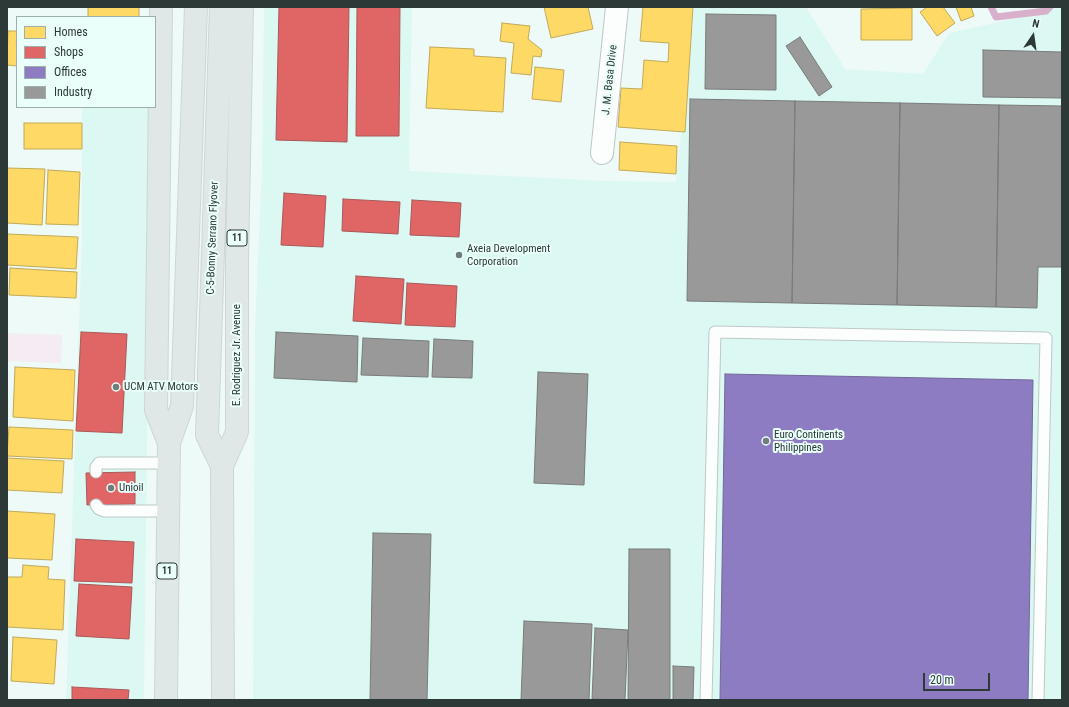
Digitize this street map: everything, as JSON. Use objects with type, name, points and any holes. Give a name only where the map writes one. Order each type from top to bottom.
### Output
[{"type":"main road","name":"11","points":[[162,7],[156,410],[168,453],[166,700]]},
{"type":"main road","name":"11","points":[[168,453],[182,406],[196,7]]},
{"type":"main road","name":"C-5-Bonny Serrano Flyover","points":[[221,7],[207,435],[222,466]]},
{"type":"main road","name":"E. Rodriguez Jr. Avenue","points":[[223,700],[222,466],[237,432],[237,259],[242,7]]},
{"type":"street","name":"J. M. Basa Drive","points":[[602,153],[617,7]]},
{"type":"lane","points":[[706,700],[714,332],[1046,338],[1038,700]]},
{"type":"lane","points":[[96,472],[96,467],[99,463],[168,453]]},
{"type":"lane","points":[[96,504],[99,509],[104,511],[168,511]]},
{"type":"shaded area","points":[[264,7],[412,7],[409,171],[606,181],[676,182],[694,7],[806,7],[845,69],[923,74],[949,33],[1045,12],[1050,7],[1062,7],[1062,700],[253,700],[255,328],[262,167]]},
{"type":"shaded area","points":[[82,108],[151,108],[144,700],[66,700],[82,236]]},
{"type":"shaded area","points":[[7,333],[62,335],[61,363],[7,361]]},
{"type":"building: Homes","points":[[88,7],[139,7],[139,16],[88,16]]},
{"type":"building: Homes","points":[[544,7],[588,7],[593,29],[551,38]]},
{"type":"building: Homes","points":[[643,7],[693,7],[685,132],[618,127],[621,88],[642,89],[644,60],[668,62],[669,43],[640,41]]},
{"type":"building: Homes","points":[[927,7],[943,7],[955,23],[937,36],[920,12]]},
{"type":"building: Homes","points":[[956,7],[971,7],[974,16],[961,21]]},
{"type":"building: Homes","points":[[912,8],[912,40],[861,40],[861,9]]},
{"type":"building: Homes","points":[[502,23],[530,26],[528,39],[542,50],[541,57],[533,56],[531,75],[511,73],[514,43],[500,41]]},
{"type":"building: Homes","points":[[8,31],[16,31],[16,66],[7,65]]},
{"type":"building: Homes","points":[[430,47],[474,49],[474,56],[506,58],[503,112],[426,108]]},
{"type":"building: Homes","points":[[535,67],[564,70],[561,102],[532,99]]},
{"type":"building: Homes","points":[[24,123],[82,123],[82,149],[24,149]]},
{"type":"building: Homes","points":[[620,142],[677,146],[676,174],[619,170]]},
{"type":"building: Homes","points":[[7,168],[45,169],[42,225],[7,223]]},
{"type":"building: Homes","points":[[48,170],[80,172],[78,225],[46,224]]},
{"type":"building: Homes","points":[[7,234],[78,237],[76,269],[7,265]]},
{"type":"building: Homes","points":[[10,268],[77,272],[76,298],[9,295]]},
{"type":"building: Homes","points":[[15,367],[75,370],[73,421],[13,417]]},
{"type":"building: Homes","points":[[9,427],[73,430],[72,459],[7,456]]},
{"type":"building: Homes","points":[[7,458],[64,461],[62,493],[7,490]]},
{"type":"building: Homes","points":[[7,511],[55,514],[52,560],[7,558]]},
{"type":"building: Homes","points":[[23,565],[49,567],[48,579],[65,580],[63,630],[7,627],[7,577],[22,577]]},
{"type":"building: Homes","points":[[13,637],[57,640],[54,684],[11,681]]},
{"type":"building: Shops","points":[[279,7],[349,7],[347,142],[276,140]]},
{"type":"building: Shops","points":[[357,7],[400,7],[399,136],[356,136]]},
{"type":"building: Shops","points":[[284,193],[326,196],[323,247],[281,245]]},
{"type":"building: Shops","points":[[343,199],[400,202],[398,234],[342,231]]},
{"type":"building: Shops","points":[[412,200],[461,203],[459,237],[410,235]]},
{"type":"building: Shops","points":[[356,276],[404,279],[401,324],[353,321]]},
{"type":"building: Shops","points":[[407,283],[457,286],[455,327],[405,325]]},
{"type":"building: Shops","points":[[81,332],[127,334],[122,433],[76,431]]},
{"type":"building: Shops","name":"Unioil","points":[[135,472],[135,504],[87,505],[86,473]]},
{"type":"building: Shops","points":[[76,539],[134,542],[132,583],[74,581]]},
{"type":"building: Shops","points":[[79,584],[132,587],[129,639],[76,636]]},
{"type":"building: Shops","points":[[72,687],[129,690],[128,700],[72,700]]},
{"type":"building: Offices","points":[[725,374],[1033,380],[1028,700],[720,700]]},
{"type":"building: Industry","points":[[706,14],[776,15],[776,90],[705,89]]},
{"type":"building: Industry","points":[[800,37],[832,87],[819,96],[786,46]]},
{"type":"building: Industry","points":[[983,50],[1062,52],[1062,98],[983,97]]},
{"type":"building: Industry","points":[[690,99],[795,101],[792,303],[687,301]]},
{"type":"building: Industry","points":[[795,101],[900,103],[897,305],[792,303]]},
{"type":"building: Industry","points":[[900,103],[999,105],[996,307],[897,305]]},
{"type":"building: Industry","points":[[999,105],[1062,106],[1062,267],[1038,267],[1037,308],[996,307]]},
{"type":"building: Industry","points":[[276,332],[358,336],[357,382],[274,378]]},
{"type":"building: Industry","points":[[363,338],[429,341],[428,377],[361,375]]},
{"type":"building: Industry","points":[[434,339],[473,341],[472,378],[432,377]]},
{"type":"building: Industry","points":[[538,372],[588,374],[584,485],[534,483]]},
{"type":"building: Industry","points":[[373,533],[431,534],[427,700],[370,700]]},
{"type":"building: Industry","points":[[629,549],[670,549],[670,700],[628,700]]},
{"type":"building: Industry","points":[[524,621],[592,624],[589,700],[521,700]]},
{"type":"building: Industry","points":[[595,628],[628,630],[625,700],[592,699]]},
{"type":"building: Industry","points":[[673,666],[694,667],[693,700],[673,700]]},
{"type":"waterway","points":[[991,7],[996,17],[1046,11],[1050,7]]},
{"type":"place","name":"Axeia Development Corporation","points":[[459,255]]},
{"type":"place","name":"UCM ATV Motors","points":[[116,387]]},
{"type":"place","name":"Euro Continents Philippines","points":[[766,441]]},
{"type":"place","name":"Unioil","points":[[111,488]]}]
